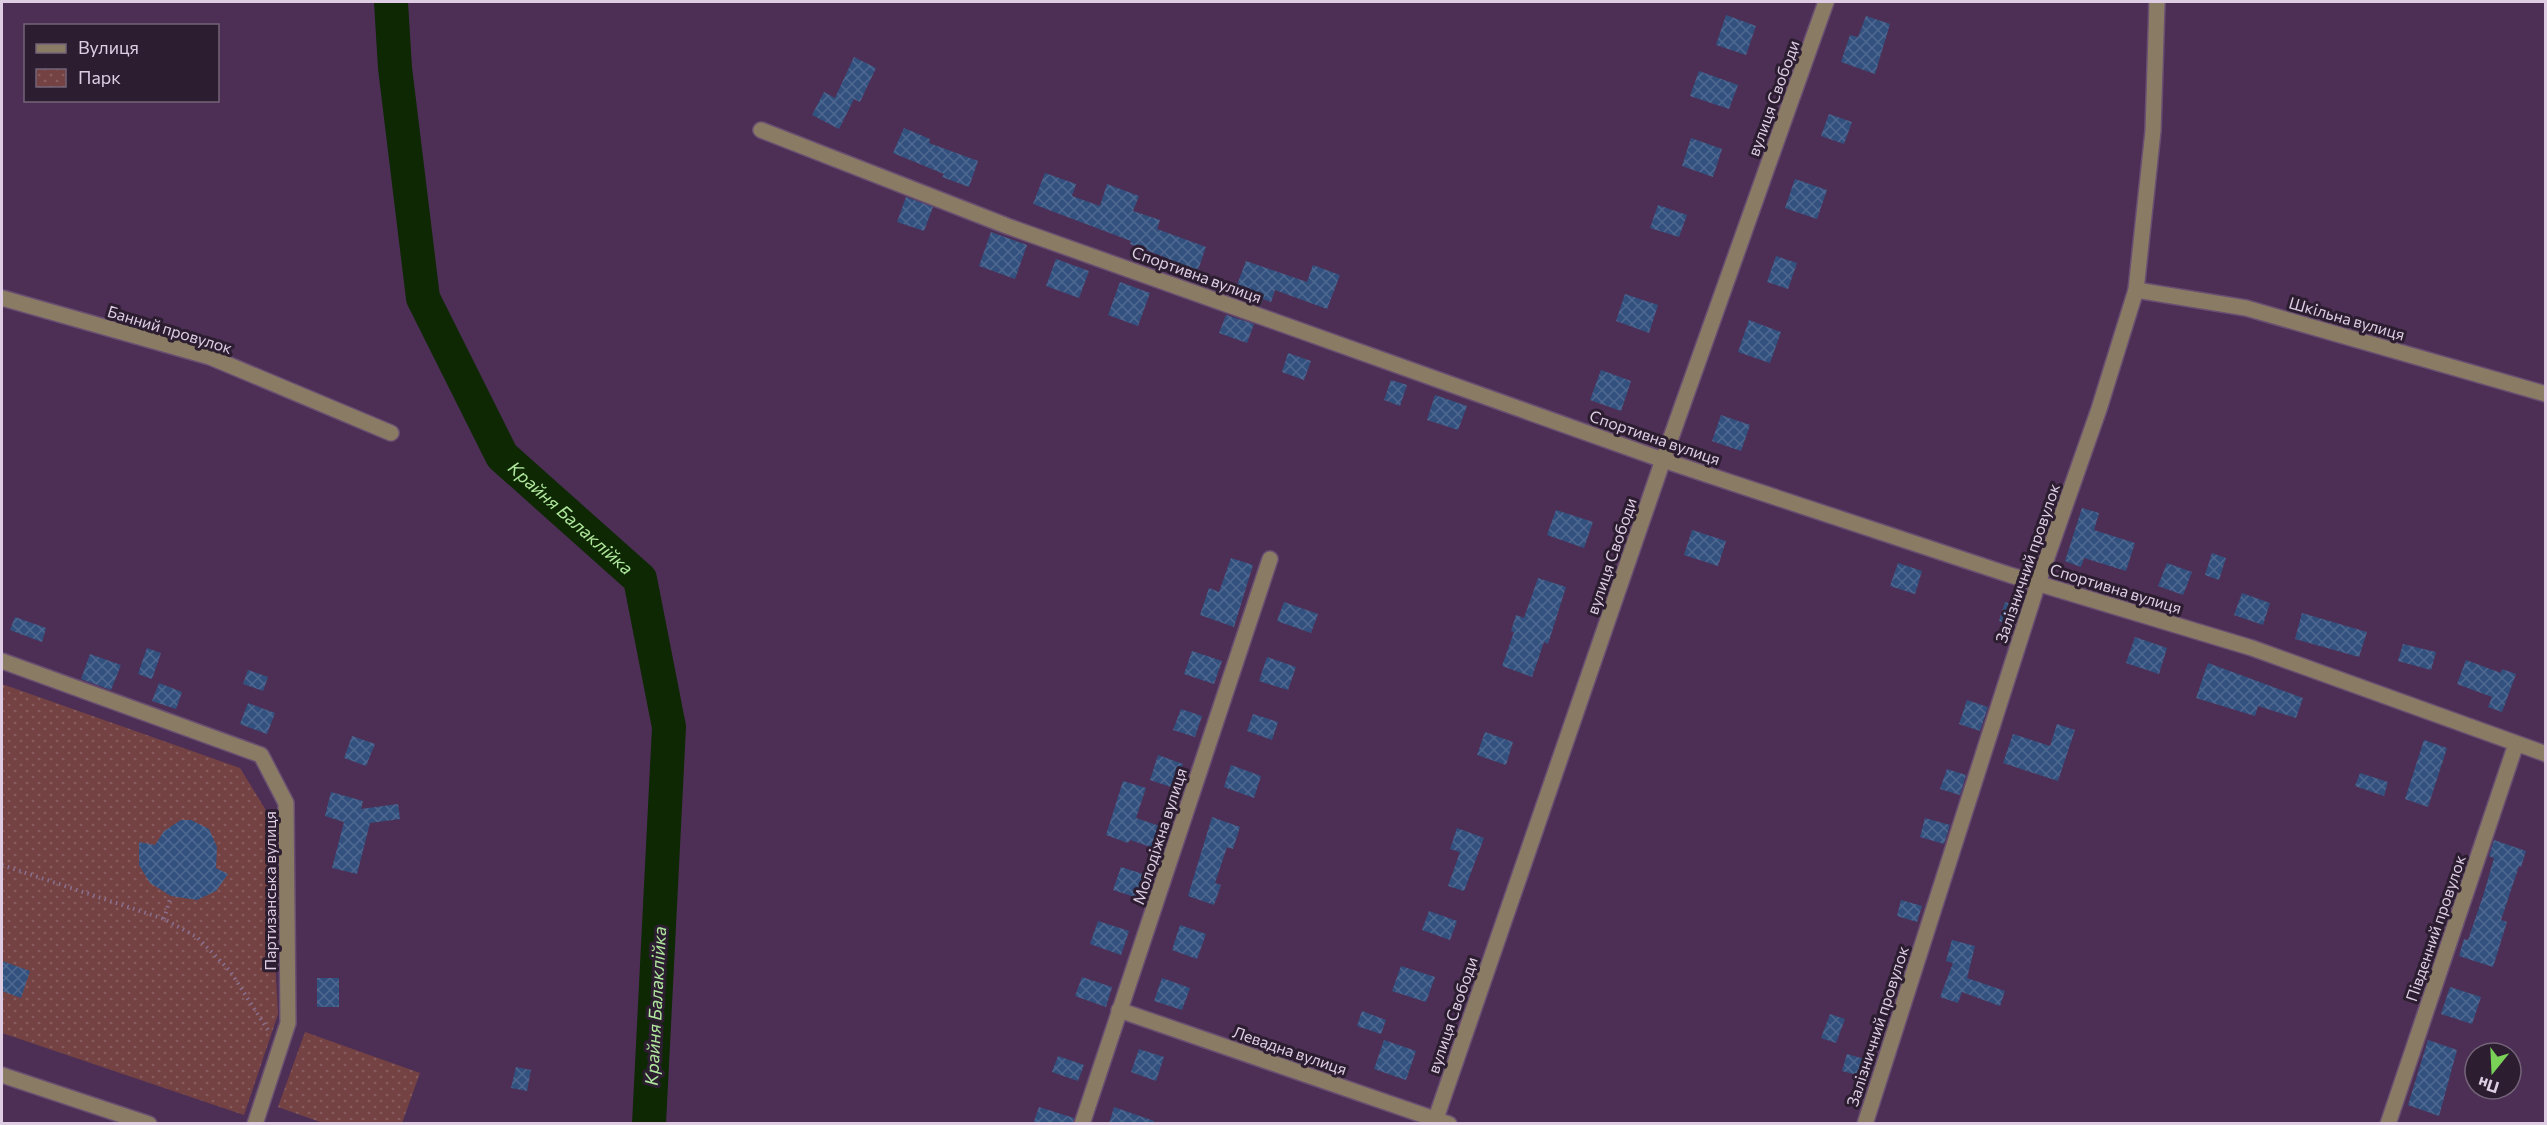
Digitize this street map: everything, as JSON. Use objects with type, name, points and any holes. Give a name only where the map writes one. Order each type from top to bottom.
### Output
[{"type":"street","name":"вулиця Свободи","points":[[1440,1122],[1663,460],[1826,2]]},
{"type":"street","name":"Залізничний провулок","points":[[1865,1124],[2037,583],[2099,409],[2136,290],[2153,131],[2157,2]]},
{"type":"street","name":"Спортивна вулиця","points":[[761,130],[1007,226],[1663,460],[2037,583],[2253,648],[2546,754]]},
{"type":"street","name":"Шкільна вулиця","points":[[2136,290],[2246,308],[2546,394]]},
{"type":"street","name":"Банний провулок","points":[[2,298],[210,357],[391,433]]},
{"type":"street","name":"Молодіжна вулиця","points":[[1082,1124],[1270,559]]},
{"type":"street","name":"Партизанська вулиця","points":[[2,661],[261,755],[286,803],[288,1023],[255,1124]]},
{"type":"street","name":"Південний провулок","points":[[2388,1124],[2516,744]]},
{"type":"street","name":"Левадна вулиця","points":[[1119,1011],[1440,1122]]},
{"type":"street","points":[[2,1075],[142,1122]]},
{"type":"path","points":[[2,866],[164,919],[197,937],[230,971],[280,1049]]},
{"type":"path","points":[[164,919],[171,896]]},
{"type":"green space","points":[[2,684],[240,768],[267,812],[278,1014],[244,1115],[2,1033]]},
{"type":"green space","points":[[305,1032],[420,1073],[402,1123],[323,1123],[278,1107]]},
{"type":"building","points":[[1726,15],[1756,26],[1746,55],[1716,45]]},
{"type":"building","points":[[1866,16],[1890,24],[1875,74],[1841,62],[1850,35],[1858,37]]},
{"type":"building","points":[[854,57],[876,68],[860,102],[854,99],[839,129],[812,115],[824,92],[835,98]]},
{"type":"building","points":[[1699,71],[1738,85],[1729,109],[1690,96]]},
{"type":"building","points":[[1829,114],[1852,122],[1844,144],[1821,136]]},
{"type":"building","points":[[904,128],[930,139],[929,143],[978,161],[969,187],[942,177],[944,174],[893,153]]},
{"type":"building","points":[[1691,138],[1722,149],[1713,177],[1682,166]]},
{"type":"building","points":[[1045,173],[1076,184],[1072,196],[1100,206],[1107,184],[1139,196],[1133,211],[1160,220],[1157,229],[1206,247],[1197,273],[1165,262],[1167,258],[1130,244],[1131,241],[1033,204]]},
{"type":"building","points":[[1795,179],[1827,190],[1817,219],[1785,208]]},
{"type":"building","points":[[906,197],[933,207],[924,231],[897,222]]},
{"type":"building","points":[[1658,205],[1687,215],[1679,237],[1650,228]]},
{"type":"building","points":[[991,232],[1027,245],[1015,279],[979,266]]},
{"type":"building","points":[[1776,256],[1797,263],[1788,289],[1767,282]]},
{"type":"building","points":[[1056,259],[1089,271],[1079,298],[1046,286]]},
{"type":"building","points":[[1246,261],[1307,282],[1313,265],[1340,275],[1327,309],[1275,290],[1271,302],[1263,299],[1260,306],[1233,296]]},
{"type":"building","points":[[1120,282],[1150,293],[1138,326],[1108,315]]},
{"type":"building","points":[[1625,294],[1658,305],[1649,333],[1616,321]]},
{"type":"building","points":[[1226,315],[1254,324],[1247,343],[1219,333]]},
{"type":"building","points":[[1749,320],[1781,332],[1770,363],[1738,352]]},
{"type":"building","points":[[1288,353],[1311,361],[1304,380],[1282,372]]},
{"type":"building","points":[[1601,370],[1631,381],[1621,411],[1590,400]]},
{"type":"building","points":[[1391,380],[1407,385],[1400,406],[1384,400]]},
{"type":"building","points":[[1435,395],[1467,406],[1458,430],[1427,420]]},
{"type":"building","points":[[1721,415],[1750,425],[1741,451],[1712,441]]},
{"type":"building","points":[[2082,508],[2099,513],[2094,530],[2135,543],[2126,571],[2084,558],[2081,567],[2065,561]]},
{"type":"building","points":[[1556,510],[1593,522],[1584,548],[1547,535]]},
{"type":"building","points":[[1692,530],[1726,541],[1718,566],[1684,555]]},
{"type":"building","points":[[2212,553],[2226,558],[2219,580],[2205,575]]},
{"type":"building","points":[[1231,558],[1253,565],[1234,627],[1200,615],[1209,588],[1219,592]]},
{"type":"building","points":[[1898,563],[1922,571],[1915,594],[1890,586]]},
{"type":"building","points":[[2167,563],[2192,572],[2183,595],[2158,586]]},
{"type":"building","points":[[1538,578],[1566,587],[1548,644],[1544,642],[1532,677],[1502,666],[1514,632],[1511,631],[1516,615],[1524,618]]},
{"type":"building","points":[[2242,593],[2270,603],[2263,625],[2234,615]]},
{"type":"building","points":[[1284,602],[1318,614],[1311,633],[1277,621]]},
{"type":"building","points":[[2005,602],[2020,607],[2014,626],[1999,621]]},
{"type":"building","points":[[2302,613],[2367,632],[2359,657],[2295,639]]},
{"type":"building","points":[[15,617],[46,628],[42,642],[10,630]]},
{"type":"building","points":[[2135,637],[2167,648],[2159,674],[2126,663]]},
{"type":"building","points":[[2403,644],[2436,652],[2431,670],[2398,661]]},
{"type":"building","points":[[147,648],[161,653],[152,679],[138,674]]},
{"type":"building","points":[[1192,651],[1222,661],[1214,684],[1184,674]]},
{"type":"building","points":[[90,654],[121,665],[111,690],[81,679]]},
{"type":"building","points":[[1267,657],[1296,667],[1288,690],[1259,681]]},
{"type":"building","points":[[2466,660],[2501,673],[2502,669],[2516,674],[2502,712],[2488,707],[2492,697],[2457,684]]},
{"type":"building","points":[[2208,663],[2303,698],[2296,718],[2258,706],[2255,716],[2196,698]]},
{"type":"building","points":[[248,670],[268,677],[263,691],[243,684]]},
{"type":"building","points":[[159,683],[182,692],[176,709],[152,701]]},
{"type":"building","points":[[1967,700],[1988,707],[1980,731],[1959,724]]},
{"type":"building","points":[[248,703],[275,713],[267,734],[240,724]]},
{"type":"building","points":[[1181,709],[1202,716],[1195,737],[1173,730]]},
{"type":"building","points":[[1253,714],[1278,722],[1272,740],[1247,731]]},
{"type":"building","points":[[2057,724],[2075,730],[2058,781],[2003,763],[2013,734],[2050,746]]},
{"type":"building","points":[[1485,732],[1513,742],[1506,765],[1477,755]]},
{"type":"building","points":[[352,736],[375,744],[366,766],[344,758]]},
{"type":"building","points":[[2424,740],[2447,748],[2428,807],[2405,799]]},
{"type":"building","points":[[1158,755],[1183,764],[1174,788],[1150,780]]},
{"type":"building","points":[[1231,765],[1261,776],[1254,798],[1224,787]]},
{"type":"building","points":[[1947,769],[1966,775],[1960,795],[1940,789]]},
{"type":"building","points":[[2360,773],[2388,782],[2384,796],[2355,786]]},
{"type":"building","points":[[1123,781],[1146,788],[1136,818],[1168,829],[1160,850],[1130,840],[1128,843],[1106,835]]},
{"type":"building","points":[[331,792],[363,801],[361,809],[398,804],[400,819],[370,823],[357,874],[332,868],[344,822],[325,816]]},
{"type":"building","points":[[1212,817],[1240,827],[1233,849],[1227,847],[1215,883],[1221,885],[1214,905],[1188,896]]},
{"type":"building","points":[[1925,818],[1950,825],[1944,844],[1920,837]]},
{"type":"building","points":[[181,820],[191,820],[209,829],[217,847],[216,868],[228,874],[216,891],[197,900],[171,896],[150,883],[139,865],[139,842],[155,845],[164,831]]},
{"type":"building","points":[[1457,828],[1484,838],[1464,891],[1448,886],[1460,852],[1450,849]]},
{"type":"building","points":[[2494,840],[2526,851],[2501,920],[2507,922],[2493,967],[2459,956],[2464,939],[2468,940],[2484,893],[2494,858],[2489,856]]},
{"type":"building","points":[[1121,867],[1146,875],[1138,898],[1113,890]]},
{"type":"building","points":[[1901,900],[1922,906],[1917,922],[1897,916]]},
{"type":"building","points":[[1429,911],[1457,921],[1450,940],[1422,930]]},
{"type":"building","points":[[1098,921],[1129,931],[1121,955],[1090,944]]},
{"type":"building","points":[[1180,925],[1206,934],[1197,959],[1172,950]]},
{"type":"building","points":[[1952,940],[1975,946],[1967,978],[2005,991],[2000,1006],[1962,992],[1958,1003],[1940,997],[1953,963],[1946,961]]},
{"type":"building","points":[[2,961],[30,971],[21,998],[2,991]]},
{"type":"building","points":[[1401,966],[1435,977],[1426,1002],[1392,991]]},
{"type":"building","points":[[1082,977],[1112,987],[1106,1007],[1075,996]]},
{"type":"building","points":[[317,978],[339,978],[339,1007],[317,1007]]},
{"type":"building","points":[[1162,978],[1190,988],[1182,1010],[1154,1001]]},
{"type":"building","points":[[2450,987],[2481,997],[2472,1024],[2441,1014]]},
{"type":"building","points":[[1362,1011],[1386,1020],[1381,1034],[1357,1026]]},
{"type":"building","points":[[1830,1014],[1845,1019],[1836,1043],[1821,1038]]},
{"type":"building","points":[[1384,1040],[1416,1051],[1406,1080],[1374,1069]]},
{"type":"building","points":[[2428,1040],[2457,1050],[2439,1116],[2408,1105]]},
{"type":"building","points":[[1139,1049],[1164,1057],[1156,1081],[1131,1072]]},
{"type":"building","points":[[1847,1054],[1875,1062],[1869,1078],[1842,1071]]},
{"type":"building","points":[[1058,1056],[1084,1065],[1078,1081],[1052,1072]]},
{"type":"building","points":[[516,1067],[531,1070],[527,1091],[511,1088]]},
{"type":"building","points":[[1039,1107],[1074,1118],[1073,1124],[1033,1124]]},
{"type":"building","points":[[1114,1107],[1154,1121],[1154,1124],[1109,1124]]},
{"type":"waterway","name":"Крайня Балаклійка","points":[[391,2],[395,68],[423,298],[502,456],[640,579],[669,727],[649,1124]]}]
